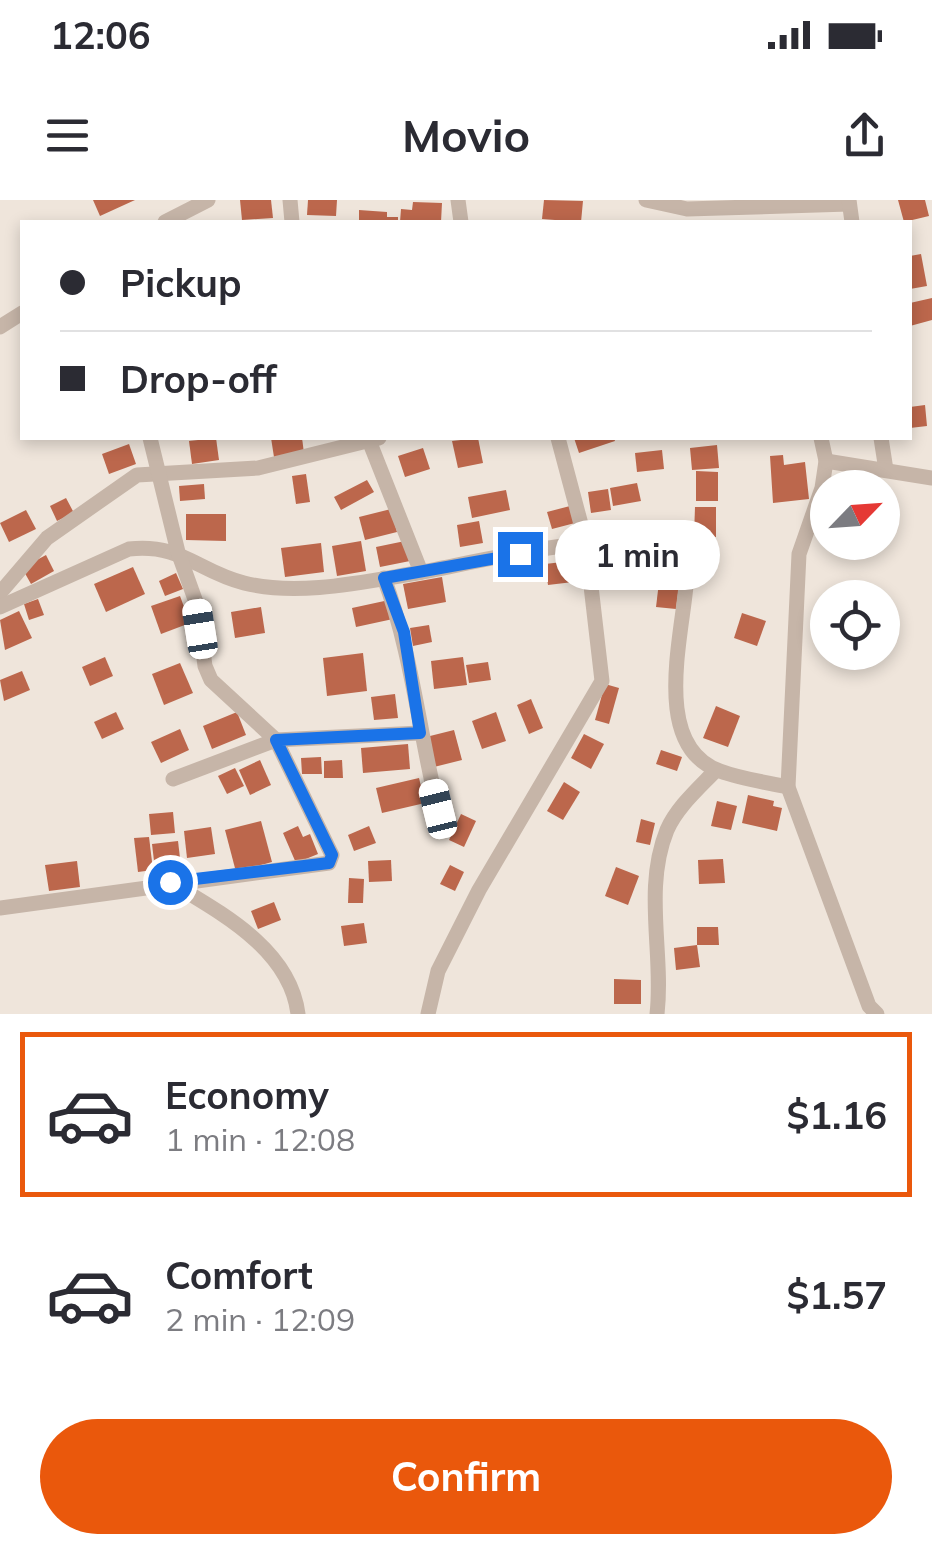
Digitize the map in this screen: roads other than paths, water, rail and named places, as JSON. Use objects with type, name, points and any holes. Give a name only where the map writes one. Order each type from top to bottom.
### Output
[{"type":"street","points":[[169,220],[208,200]]},
{"type":"street","points":[[646,200],[688,211],[849,202]]},
{"type":"street","points":[[0,908],[329,863],[332,855],[276,740],[211,680],[196,604],[178,552],[151,440]]},
{"type":"street","points":[[0,593],[46,538],[129,478],[258,468],[364,440]]},
{"type":"street","points":[[373,440],[421,572]]},
{"type":"street","points":[[428,1014],[438,971],[479,890],[602,680],[586,542],[559,440]]},
{"type":"street","points":[[822,440],[826,461],[822,488],[798,554],[788,787],[870,1006],[878,1014]]},
{"type":"street","points":[[826,461],[886,470],[881,440]]},
{"type":"street","points":[[900,472],[932,478]]},
{"type":"street","points":[[0,607],[129,549],[151,546],[178,552],[239,582],[279,590],[384,578],[586,542],[658,546],[677,557],[687,573],[674,696],[680,732],[716,770],[788,787]]},
{"type":"street","points":[[384,578],[404,632],[420,733],[438,809]]},
{"type":"street","points":[[172,779],[276,740],[420,733]]},
{"type":"street","points":[[657,1014],[662,976],[656,945],[656,886],[667,830],[716,770]]},
{"type":"street","points":[[170,882],[236,922],[282,971],[296,994],[298,1014]]}]
